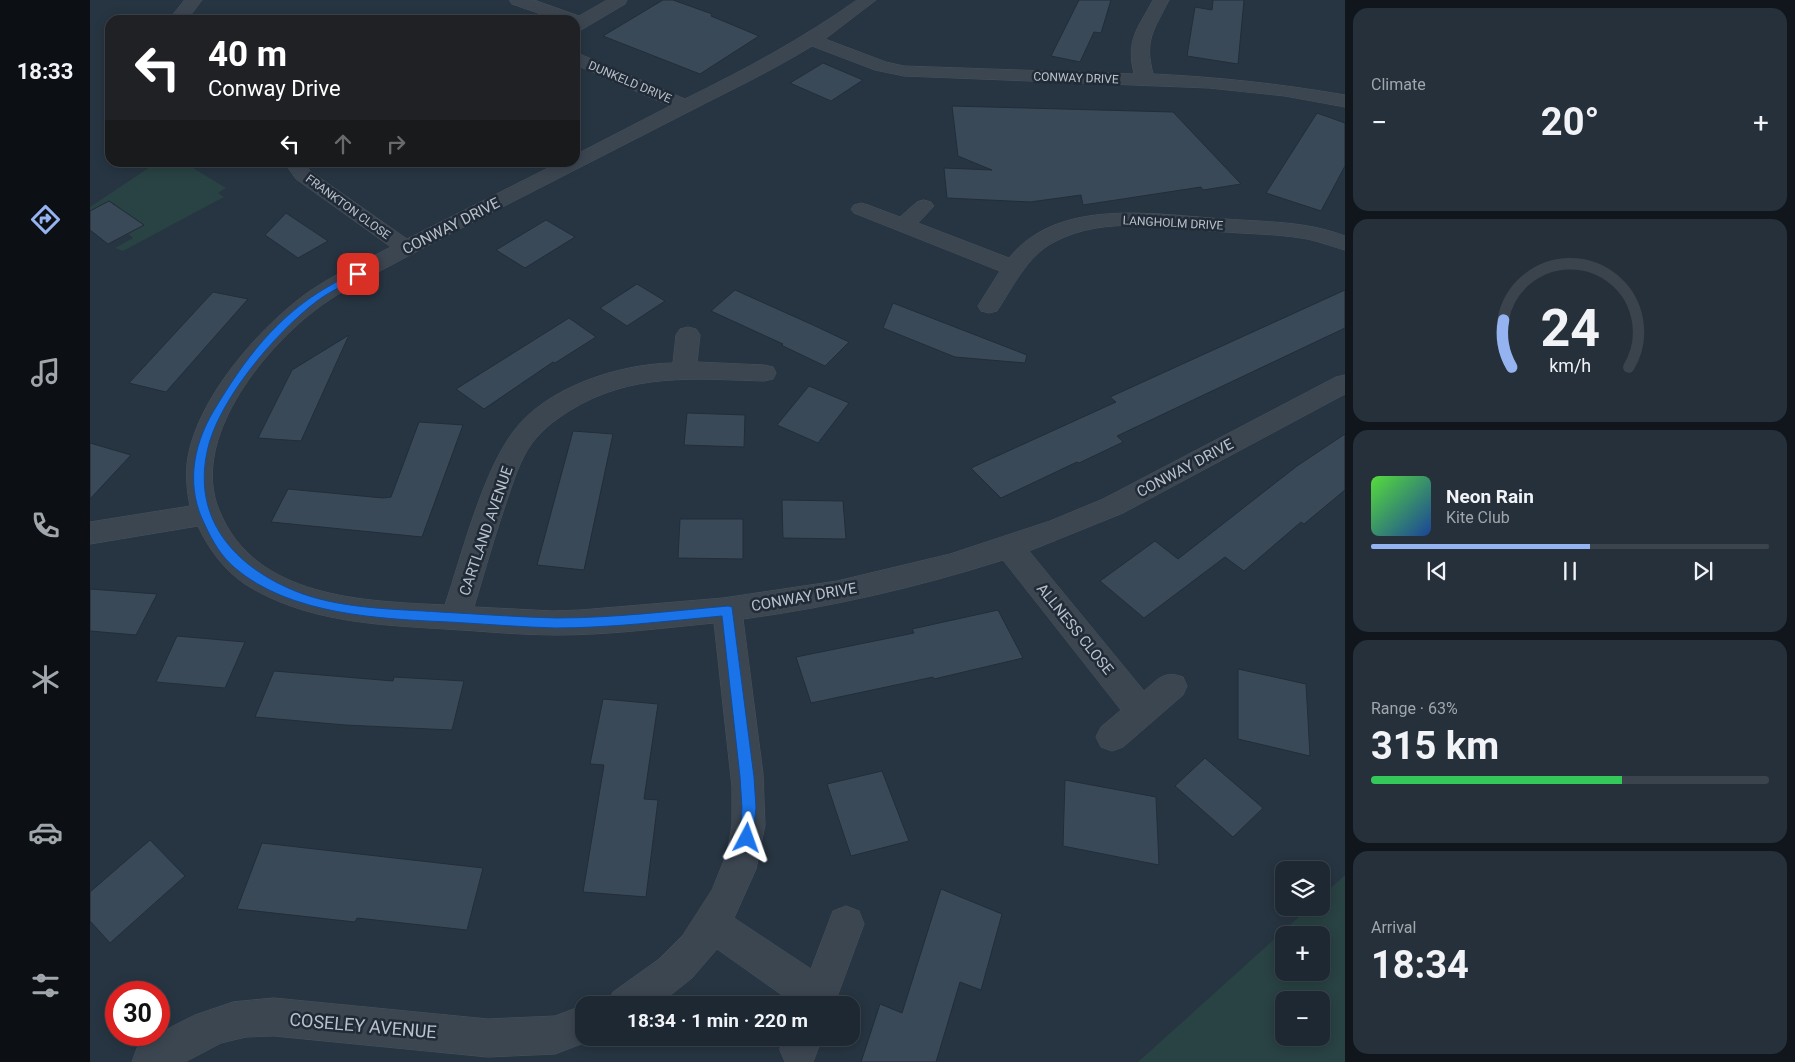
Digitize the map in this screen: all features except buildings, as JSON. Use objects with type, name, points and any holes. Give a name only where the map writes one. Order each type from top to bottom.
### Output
[{"type":"street","points":[[182,15],[194,0]]},
{"type":"street","points":[[518,0],[556,15]]},
{"type":"street","points":[[580,23],[619,0]]},
{"type":"street","name":"CONWAY DRIVE","points":[[580,160],[812,40],[868,0]]},
{"type":"street","points":[[1145,80],[1139,56],[1140,40],[1161,0]]},
{"type":"street","name":"CONWAY DRIVE","points":[[812,40],[881,66],[904,71],[1250,85],[1345,101]]},
{"type":"street","name":"DUNKELD DRIVE","points":[[580,61],[686,106]]},
{"type":"street","name":"FRANKTON CLOSE","points":[[297,167],[303,175],[406,248]]},
{"type":"street","name":"CONWAY DRIVE","points":[[566,167],[406,248],[314,298],[265,344],[245,368],[216,416],[203,445],[199,466],[199,487],[205,514],[222,547],[240,566],[270,584],[301,598],[335,606],[388,614],[556,623],[614,621],[728,611],[800,600],[886,582],[962,562],[1078,522],[1114,506],[1345,383]]},
{"type":"street","points":[[903,226],[924,206]]},
{"type":"street","points":[[861,209],[1014,268]]},
{"type":"street","name":"LANGHOLM DRIVE","points":[[989,306],[1014,268],[1031,247],[1047,237],[1069,228],[1110,221],[1136,220],[1304,230],[1345,243]]},
{"type":"street","points":[[684,372],[688,335]]},
{"type":"street","name":"CARTLAND AVENUE","points":[[456,618],[486,521],[507,466],[526,432],[543,416],[588,391],[611,382],[652,372],[764,373]]},
{"type":"street","points":[[90,533],[205,514]]},
{"type":"street","name":"ALLNESS CLOSE","points":[[1009,547],[1142,712]]},
{"type":"street","points":[[640,996],[655,986],[687,958],[712,924],[739,866],[747,838],[749,808],[728,611]]},
{"type":"street","points":[[1112,737],[1172,686]]},
{"type":"street","points":[[712,924],[810,996]]},
{"type":"street","points":[[819,996],[846,924]]},
{"type":"street","name":"COSELEY AVENUE","points":[[151,1062],[166,1052],[220,1024],[246,1018],[274,1017],[488,1038],[555,1035],[575,1027]]},
{"type":"green space","points":[[150,167],[192,167],[226,188],[218,193],[224,197],[123,251],[115,248],[133,238],[128,234],[144,225],[110,201],[90,211],[90,207]]},
{"type":"green space","points":[[1345,875],[1345,1062],[1138,1062],[1275,939],[1275,981],[1330,981],[1330,926],[1289,926],[1300,916],[1330,916],[1330,889]]},
{"type":"route","points":[[358,274],[314,298],[276,332],[245,368],[216,416],[203,445],[199,466],[199,487],[205,514],[222,547],[240,566],[270,584],[301,598],[335,606],[388,614],[556,623],[614,621],[728,611],[747,777],[749,808],[747,838]]}]
